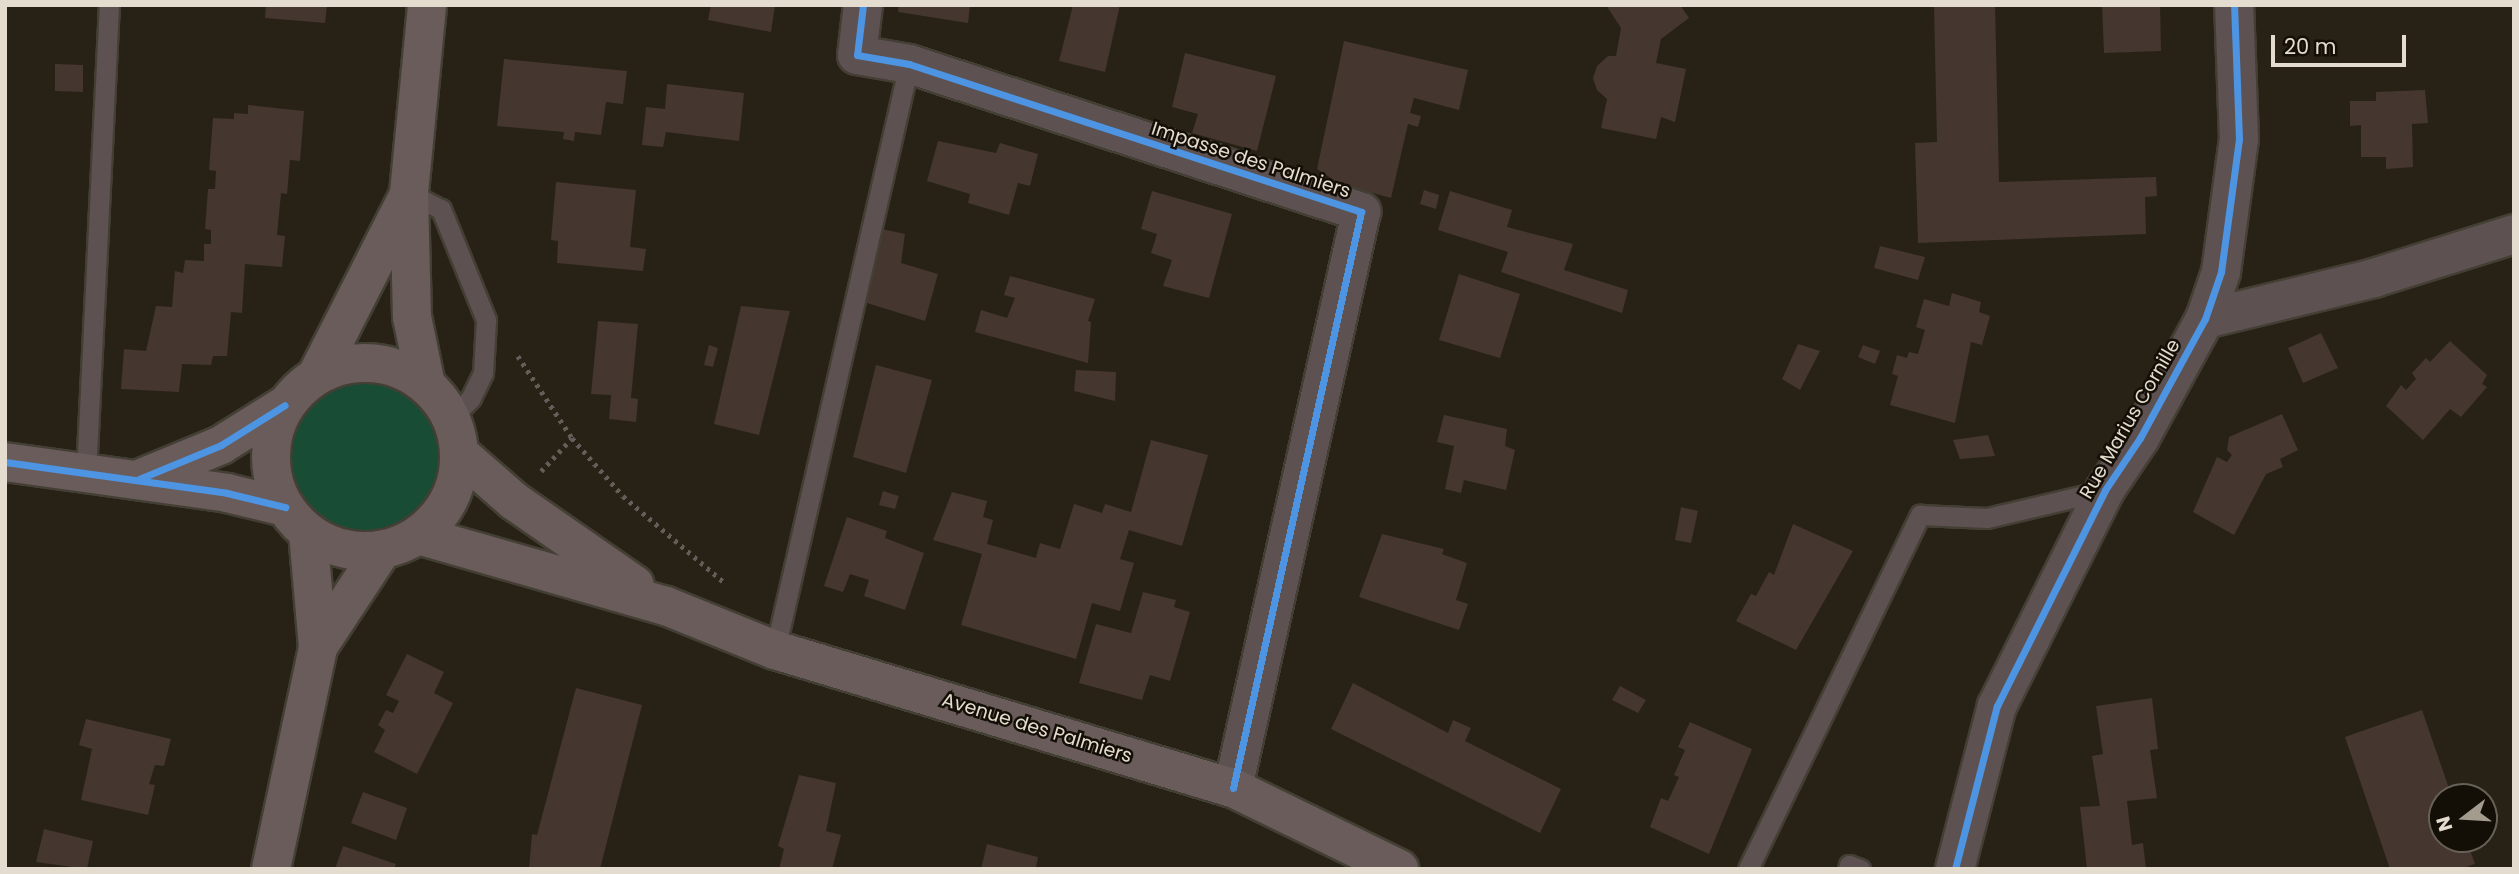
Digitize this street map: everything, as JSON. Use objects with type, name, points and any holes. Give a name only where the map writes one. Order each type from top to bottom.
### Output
[{"type":"main road","points":[[5,462],[139,479],[296,520],[330,545],[356,551],[382,550],[418,535],[441,513],[455,485],[455,436],[426,385],[412,317],[409,193],[427,5]]},
{"type":"main road","points":[[139,479],[220,444],[285,405],[317,375],[409,193]]},
{"type":"main road","points":[[317,375],[344,364],[373,362],[401,369],[426,385]]},
{"type":"main road","points":[[285,405],[274,429],[270,456],[274,483],[296,520],[318,647]]},
{"type":"main road","name":"Avenue des Palmiers","points":[[455,436],[513,501],[666,606]]},
{"type":"main road","name":"Avenue des Palmiers","points":[[418,535],[666,606],[775,650],[1233,788],[1399,869]]},
{"type":"main road","points":[[271,869],[318,647],[382,550]]},
{"type":"street","name":"Impasse des Palmiers","points":[[863,5],[857,55],[909,64],[1361,212],[1233,788]]},
{"type":"street","name":"Rue Marius Cornille","points":[[1955,869],[1997,706],[2105,491],[2140,438],[2205,319],[2228,236],[2238,151],[2234,5]]},
{"type":"street","points":[[2205,319],[2374,278],[2514,234]]},
{"type":"lane","points":[[86,474],[109,5]]},
{"type":"lane","points":[[775,650],[909,64]]},
{"type":"lane","points":[[409,193],[441,209],[486,320],[483,373],[455,436]]},
{"type":"lane","points":[[1748,869],[1920,515],[1987,518],[2105,491]]},
{"type":"lane","points":[[1848,869],[1849,865],[1860,869]]},
{"type":"path","points":[[486,320],[503,331],[572,438],[623,496],[728,587]]},
{"type":"green space","points":[[365,363],[401,370],[431,391],[452,421],[459,457],[452,493],[431,523],[401,544],[365,551],[329,544],[299,523],[278,493],[271,457],[278,421],[299,391],[329,370]]},
{"type":"building","points":[[266,5],[327,5],[325,23],[265,18]]},
{"type":"building","points":[[711,5],[775,5],[771,32],[708,20]]},
{"type":"building","points":[[899,5],[970,5],[968,23],[898,12]]},
{"type":"building","points":[[1073,5],[1120,5],[1105,72],[1059,61]]},
{"type":"building","points":[[1606,5],[1680,5],[1689,18],[1661,39],[1656,63],[1686,69],[1675,122],[1661,117],[1656,139],[1601,128],[1607,99],[1597,90],[1593,78],[1597,66],[1608,56],[1616,56],[1621,28]]},
{"type":"building","points":[[1934,5],[1995,5],[1999,182],[2156,177],[2157,196],[2145,197],[2146,234],[1918,243],[1915,143],[1937,142]]},
{"type":"building","points":[[2102,5],[2160,5],[2161,51],[2104,53]]},
{"type":"building","points":[[1344,41],[1468,70],[1459,110],[1414,98],[1410,113],[1421,116],[1418,127],[1408,124],[1391,198],[1340,184],[1317,169]]},
{"type":"building","points":[[1185,53],[1276,76],[1257,151],[1192,133],[1198,114],[1172,107]]},
{"type":"building","points":[[504,59],[627,71],[623,104],[606,102],[601,135],[575,132],[574,141],[563,139],[564,132],[497,126]]},
{"type":"building","points":[[55,64],[83,65],[83,92],[55,91]]},
{"type":"building","points":[[667,84],[744,93],[739,141],[666,132],[663,147],[642,145],[646,107],[665,109]]},
{"type":"building","points":[[2425,90],[2428,123],[2412,124],[2413,167],[2386,169],[2386,157],[2361,157],[2361,125],[2350,126],[2350,101],[2376,101],[2376,92]]},
{"type":"building","points":[[248,105],[304,111],[300,161],[290,160],[287,194],[281,193],[277,235],[285,236],[282,267],[245,264],[242,313],[231,312],[227,356],[213,356],[211,365],[182,364],[179,392],[121,389],[124,349],[146,351],[156,306],[172,307],[175,271],[183,273],[185,260],[204,261],[204,244],[211,244],[211,230],[205,229],[208,189],[215,189],[216,171],[209,170],[213,118],[234,119],[234,113],[248,114]]},
{"type":"building","points":[[938,141],[996,153],[1000,143],[1038,154],[1030,186],[1018,183],[1009,215],[968,203],[970,194],[927,181]]},
{"type":"building","points":[[556,182],[636,190],[630,247],[646,249],[643,271],[557,263],[558,241],[551,240]]},
{"type":"building","points":[[1424,190],[1439,195],[1436,209],[1420,204]]},
{"type":"building","points":[[1152,191],[1232,214],[1209,298],[1163,286],[1172,260],[1151,253],[1157,234],[1141,229]]},
{"type":"building","points":[[1450,191],[1512,210],[1507,227],[1573,244],[1564,270],[1628,290],[1622,313],[1501,272],[1508,252],[1438,230]]},
{"type":"building","points":[[882,229],[905,234],[901,263],[938,274],[925,321],[867,303],[864,295]]},
{"type":"building","points":[[1880,246],[1925,257],[1918,280],[1874,268]]},
{"type":"building","points":[[1459,274],[1520,294],[1500,358],[1439,340]]},
{"type":"building","points":[[1010,276],[1095,299],[1088,321],[1091,322],[1088,363],[975,332],[981,310],[1007,318],[1015,298],[1004,295]]},
{"type":"building","points":[[1952,293],[1981,302],[1979,312],[1990,316],[1982,345],[1971,342],[1955,423],[1890,405],[1898,376],[1892,374],[1897,355],[1907,358],[1909,352],[1918,354],[1925,330],[1916,327],[1924,299],[1949,306]]},
{"type":"building","points":[[741,306],[790,311],[759,435],[714,424]]},
{"type":"building","points":[[598,321],[638,324],[631,398],[638,399],[636,422],[609,419],[611,395],[591,394]]},
{"type":"building","points":[[2321,333],[2338,368],[2303,383],[2288,348]]},
{"type":"building","points":[[2450,341],[2487,375],[2482,384],[2487,387],[2461,417],[2450,409],[2423,440],[2386,406],[2401,385],[2406,390],[2416,379],[2412,373],[2426,358],[2430,362]]},
{"type":"building","points":[[1798,344],[1820,351],[1800,390],[1782,379]]},
{"type":"building","points":[[709,345],[718,348],[713,367],[704,365]]},
{"type":"building","points":[[1863,345],[1880,351],[1875,364],[1858,357]]},
{"type":"building","points":[[876,365],[932,380],[906,473],[853,457]]},
{"type":"building","points":[[1076,370],[1116,372],[1115,401],[1074,391]]},
{"type":"building","points":[[2282,414],[2298,450],[2280,459],[2283,467],[2266,474],[2234,535],[2193,512],[2217,457],[2227,462],[2232,455],[2227,450],[2229,437]]},
{"type":"building","points":[[1444,415],[1507,429],[1505,446],[1515,450],[1506,490],[1464,480],[1461,493],[1445,489],[1454,446],[1437,442]]},
{"type":"building","points":[[1988,435],[1995,456],[1960,459],[1953,440]]},
{"type":"building","points":[[1151,440],[1208,455],[1182,546],[1129,530],[1120,559],[1134,563],[1120,611],[1092,603],[1076,659],[961,625],[982,554],[933,540],[952,492],[987,501],[983,517],[993,520],[987,544],[1036,558],[1040,543],[1060,549],[1074,504],[1102,513],[1105,504],[1131,512]]},
{"type":"building","points":[[883,491],[899,496],[895,509],[879,505]]},
{"type":"building","points":[[1681,507],[1698,511],[1691,543],[1675,540]]},
{"type":"building","points":[[847,517],[887,531],[885,538],[924,553],[905,610],[864,596],[869,580],[850,574],[843,592],[824,586]]},
{"type":"building","points":[[1793,524],[1853,551],[1796,650],[1736,621],[1751,594],[1756,596],[1769,572],[1774,575]]},
{"type":"building","points":[[1382,534],[1444,549],[1442,554],[1467,563],[1456,600],[1468,604],[1459,630],[1359,597]]},
{"type":"building","points":[[1143,592],[1176,600],[1174,607],[1190,612],[1170,681],[1150,675],[1142,700],[1079,683],[1096,624],[1131,633]]},
{"type":"building","points":[[407,654],[444,672],[434,693],[453,703],[417,774],[374,752],[385,730],[378,725],[386,710],[393,713],[399,701],[386,695]]},
{"type":"building","points":[[1353,683],[1448,733],[1453,720],[1471,728],[1465,741],[1561,789],[1540,833],[1331,729]]},
{"type":"building","points":[[1620,686],[1646,700],[1638,713],[1612,700]]},
{"type":"building","points":[[576,688],[642,705],[600,869],[529,869],[532,834],[537,835]]},
{"type":"building","points":[[2152,698],[2158,749],[2150,750],[2157,798],[2127,801],[2132,845],[2143,843],[2146,869],[2087,869],[2080,807],[2100,806],[2092,756],[2103,754],[2096,706]]},
{"type":"building","points":[[2422,710],[2447,783],[2428,783],[2428,853],[2471,853],[2475,864],[2460,869],[2390,869],[2345,737]]},
{"type":"building","points":[[86,719],[171,739],[164,766],[155,765],[149,784],[155,785],[148,815],[81,800],[92,749],[79,745]]},
{"type":"building","points":[[1690,722],[1752,749],[1709,854],[1650,827],[1661,798],[1668,801],[1679,777],[1674,775],[1685,750],[1678,747]]},
{"type":"building","points":[[799,775],[836,783],[826,831],[841,835],[832,869],[779,869],[784,849],[778,846]]},
{"type":"building","points":[[363,792],[407,808],[396,840],[351,823]]},
{"type":"building","points":[[44,829],[93,841],[87,869],[36,862]]},
{"type":"building","points":[[987,844],[1038,857],[1036,867],[1041,869],[981,869]]},
{"type":"building","points":[[343,846],[396,864],[394,869],[335,869]]},
{"type":"cycle path","points":[[863,5],[857,55],[909,64],[1361,212],[1233,788]]},
{"type":"cycle path","points":[[1955,869],[1997,706],[2105,490],[2140,438],[2205,319],[2221,272],[2239,139],[2234,5]]},
{"type":"cycle path","points":[[139,479],[221,445],[285,405]]},
{"type":"cycle path","points":[[5,462],[227,493],[285,507]]}]
